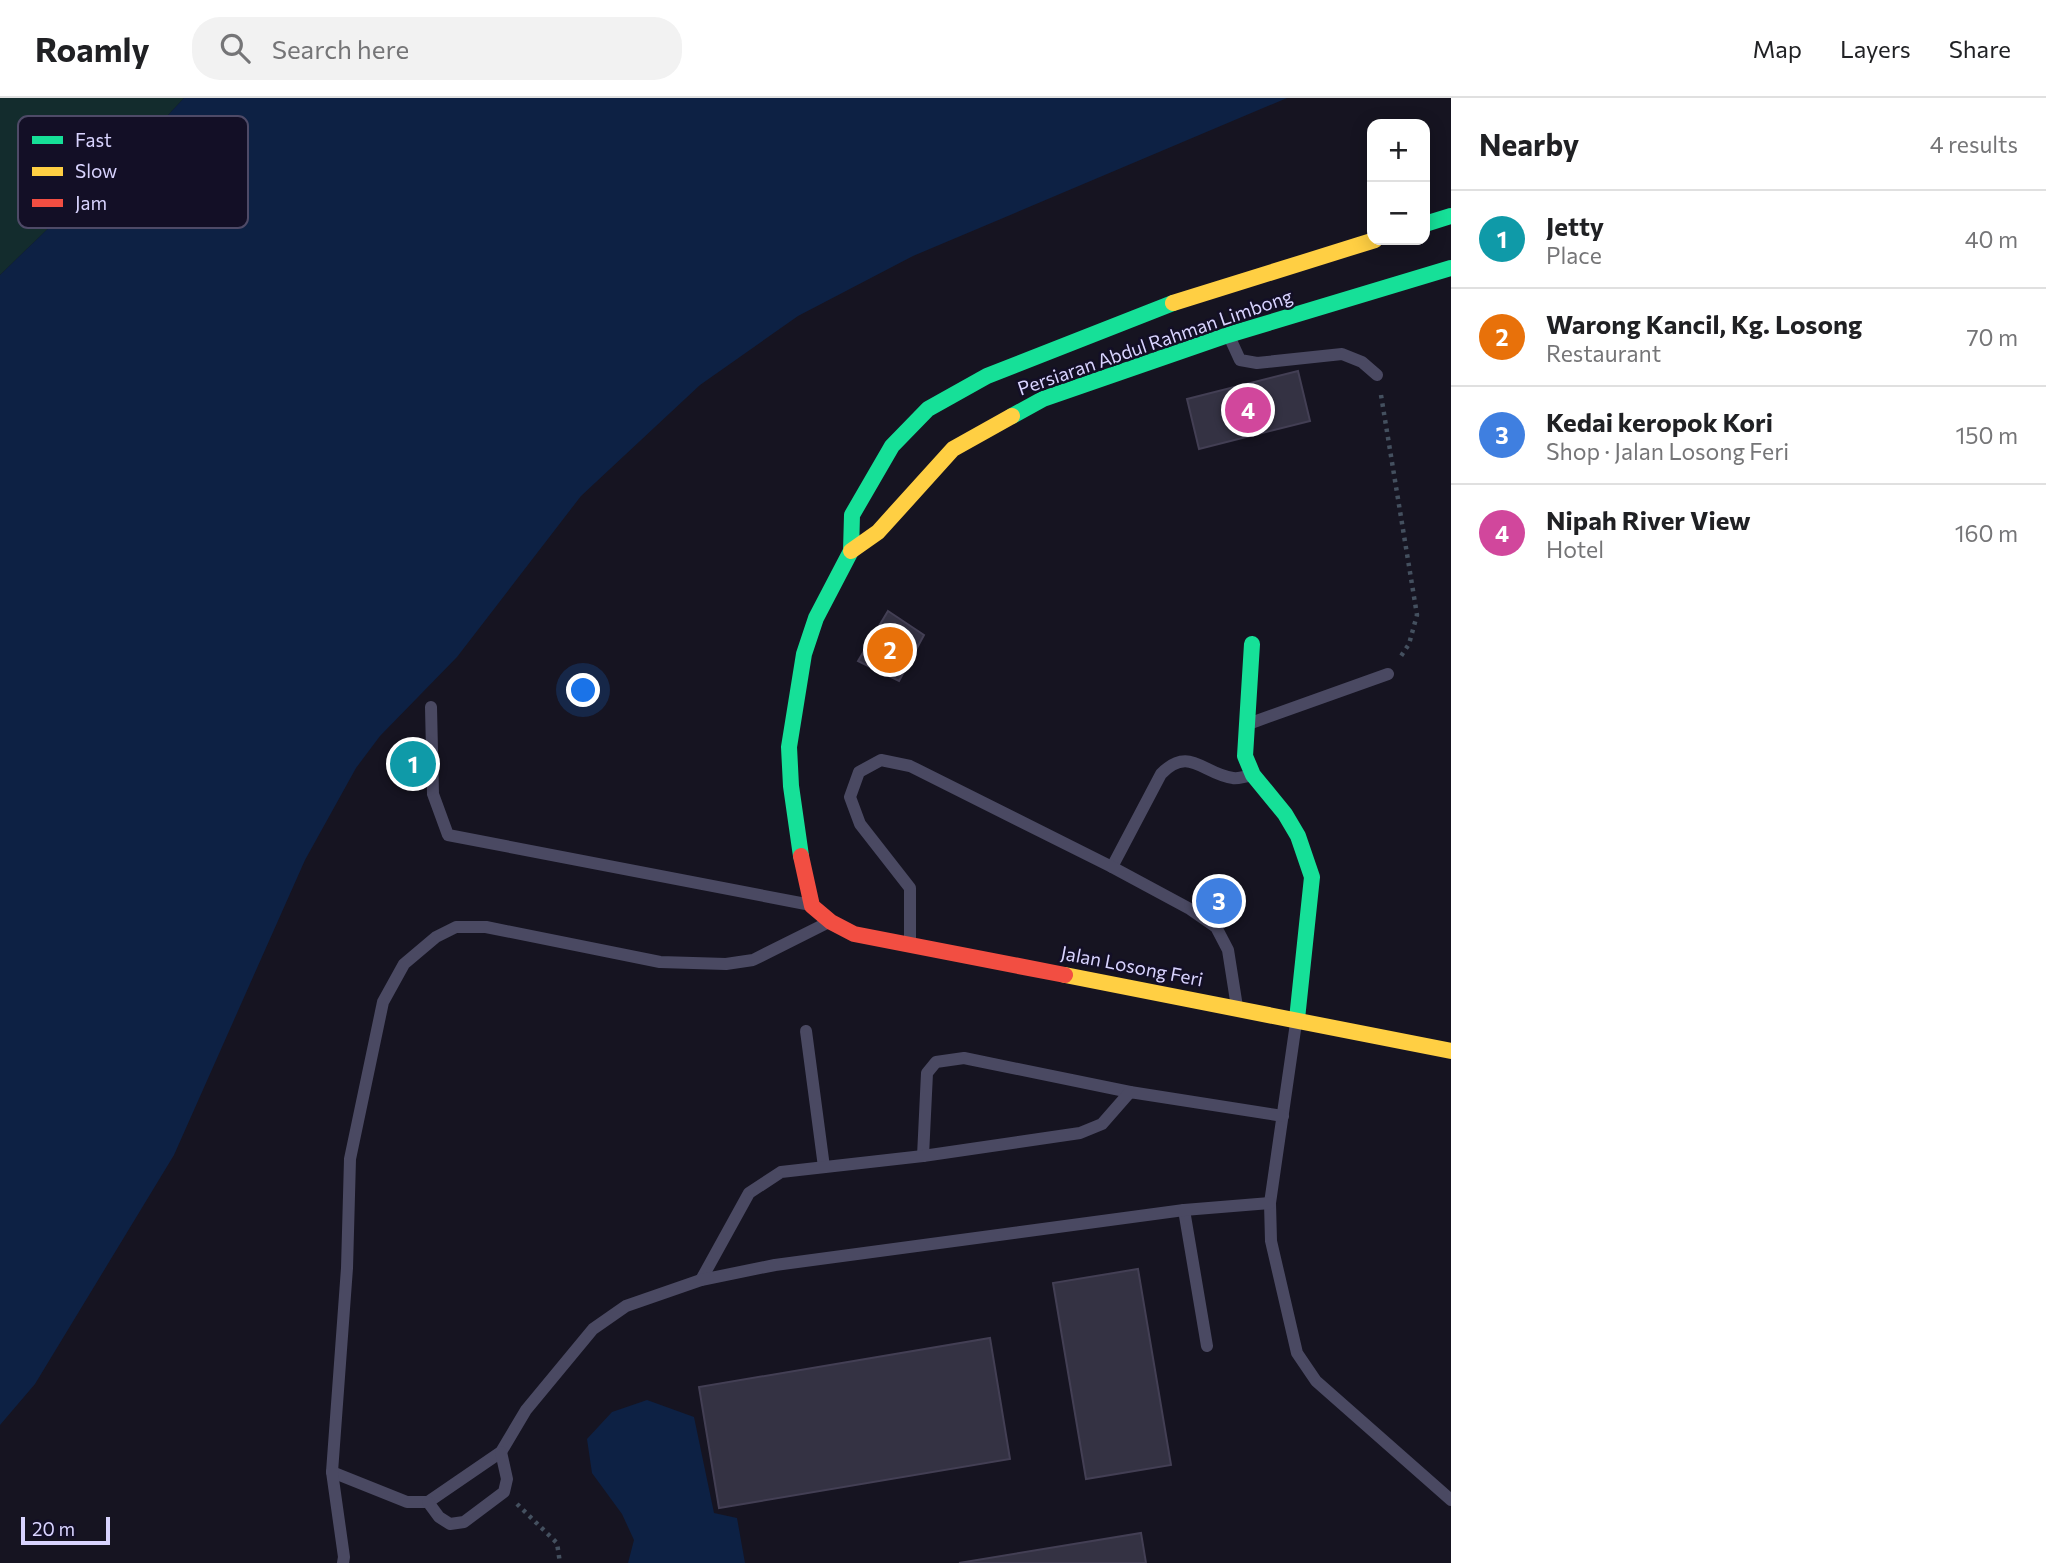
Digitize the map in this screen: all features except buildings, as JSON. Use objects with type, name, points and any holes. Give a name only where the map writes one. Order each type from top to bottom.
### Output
[{"type":"street","points":[[1430,222],[1451,216]]},
{"type":"street","name":"Persiaran Abdul Rahman Limbong","points":[[851,551],[852,515],[892,446],[928,409],[987,376],[1158,308],[1367,243]]},
{"type":"street","name":"Persiaran Abdul Rahman Limbong","points":[[851,551],[878,532],[953,449],[1004,418],[1043,399],[1228,335],[1451,268]]},
{"type":"street","points":[[812,906],[791,786],[789,747],[804,654],[816,618],[851,551]]},
{"type":"street","points":[[1252,644],[1245,756],[1253,775],[1298,836],[1311,877],[1297,1019]]},
{"type":"street","name":"Jalan Losong Feri","points":[[812,906],[831,922],[854,934],[1451,1051]]},
{"type":"lane","points":[[1228,335],[1240,360],[1257,363],[1342,354],[1362,362],[1377,375]]},
{"type":"lane","points":[[1247,724],[1388,674]]},
{"type":"lane","points":[[431,707],[433,794],[448,835],[812,906]]},
{"type":"lane","points":[[910,945],[910,888],[860,824],[850,797],[859,772],[881,760],[910,766],[1112,867],[1190,909],[1216,927],[1228,950],[1237,1008]]},
{"type":"lane","points":[[1112,867],[1161,774],[1171,764],[1183,760],[1233,778],[1253,775]]},
{"type":"lane","points":[[343,1563],[332,1472],[347,1268],[350,1159],[383,1002],[404,964],[436,937],[456,927],[486,927],[660,961],[726,964],[752,960],[831,922]]},
{"type":"lane","points":[[1297,1019],[1270,1203],[1271,1241],[1297,1353],[1316,1381],[1451,1500]]},
{"type":"lane","points":[[806,1031],[824,1167]]},
{"type":"lane","points":[[923,1156],[927,1073],[936,1062],[964,1058],[1130,1093],[1283,1116]]},
{"type":"lane","points":[[701,1280],[749,1193],[781,1172],[923,1156],[1080,1133],[1102,1124],[1130,1093]]},
{"type":"lane","points":[[332,1472],[407,1502],[428,1502],[501,1452],[526,1410],[593,1328],[626,1306],[701,1280],[775,1265],[1184,1210],[1270,1203]]},
{"type":"lane","points":[[1184,1210],[1207,1346]]},
{"type":"lane","points":[[428,1502],[439,1517],[450,1524],[464,1522],[504,1492],[508,1479],[501,1452]]},
{"type":"path","points":[[1377,375],[1417,615],[1409,644],[1388,674]]},
{"type":"path","points":[[504,1492],[557,1543],[560,1563]]},
{"type":"green space","points":[[0,98],[184,98],[167,116],[18,116],[18,228],[49,228],[0,275]]},
{"type":"water","points":[[184,98],[1287,98],[913,256],[798,316],[700,385],[581,496],[457,657],[380,736],[356,768],[305,860],[174,1155],[35,1384],[0,1425],[0,275],[49,228],[248,228],[248,116],[167,116]]},
{"type":"water","points":[[647,1400],[694,1417],[714,1513],[737,1518],[745,1563],[628,1563],[634,1540],[622,1514],[592,1473],[587,1439],[612,1412]]},
{"type":"traffic: fast","points":[[1430,222],[1451,216]]},
{"type":"traffic: fast","points":[[1012,416],[1043,399],[1228,335],[1451,268]]},
{"type":"traffic: fast","points":[[801,856],[791,786],[789,747],[804,654],[816,618],[851,551],[852,515],[892,446],[928,409],[987,376],[1173,303]]},
{"type":"traffic: fast","points":[[1252,644],[1245,756],[1253,775],[1285,814],[1298,836],[1312,877],[1297,1019]]},
{"type":"traffic: slow","points":[[1173,303],[1367,242]]},
{"type":"traffic: slow","points":[[851,551],[878,532],[953,449],[1012,416]]},
{"type":"traffic: slow","points":[[1065,975],[1451,1051]]},
{"type":"traffic: jam","points":[[801,856],[812,906],[831,922],[854,934],[1065,975]]},
{"type":"place","name":"Nipah River View","points":[[1248,410]]},
{"type":"place","name":"Warong Kancil, Kg. Losong","points":[[890,650]]},
{"type":"place","name":"Jetty","points":[[413,764]]},
{"type":"place","name":"Kedai keropok Kori","points":[[1219,901]]}]
